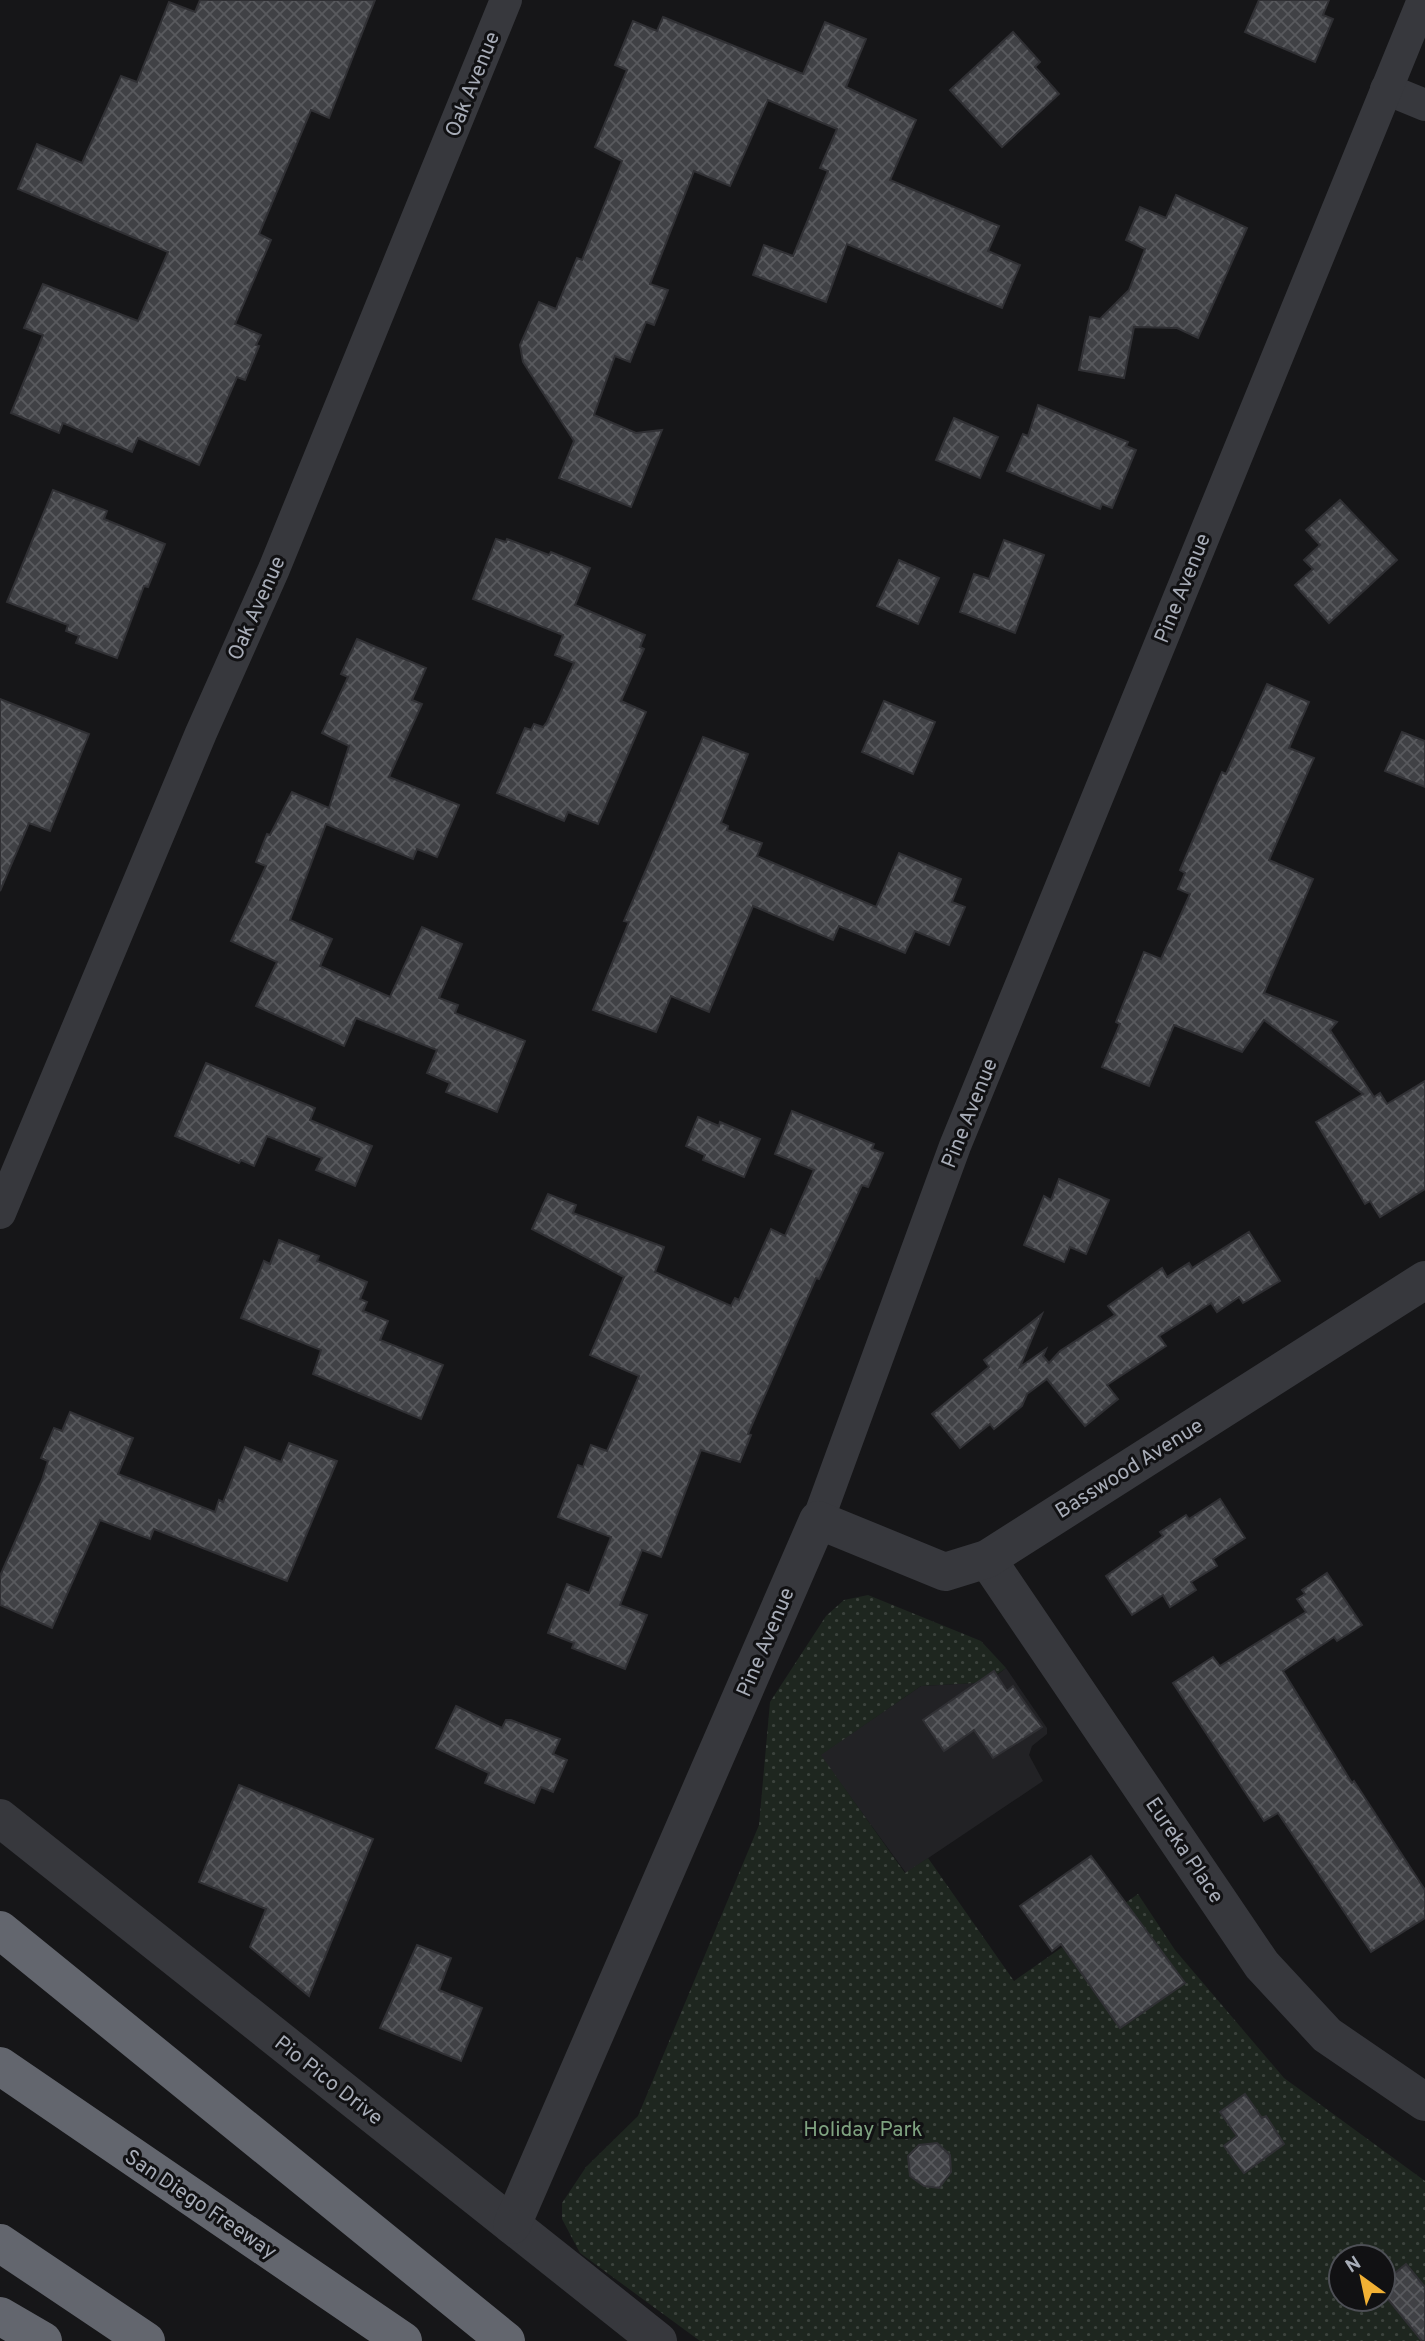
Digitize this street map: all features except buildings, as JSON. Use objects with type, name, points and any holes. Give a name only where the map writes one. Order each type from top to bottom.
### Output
[{"type":"highway","points":[[0,1930],[506,2341]]},
{"type":"highway","name":"San Diego Freeway","points":[[0,2067],[403,2341]]},
{"type":"highway","points":[[0,2243],[146,2341]]},
{"type":"highway","points":[[0,2316],[43,2341]]},
{"type":"street","name":"Oak Avenue","points":[[0,1213],[195,745],[277,562],[506,0]]},
{"type":"street","name":"Pine Avenue","points":[[512,2225],[818,1520],[954,1149],[1423,0]]},
{"type":"street","points":[[1386,89],[1425,106]]},
{"type":"street","name":"Basswood Avenue","points":[[818,1520],[945,1572],[987,1559],[1425,1280]]},
{"type":"street","name":"Eureka Place","points":[[987,1559],[1262,1965],[1327,2035],[1425,2102]]},
{"type":"street","name":"Pio Pico Drive","points":[[0,1818],[658,2341]]},
{"type":"shaded area","points":[[1006,1668],[1047,1728],[1047,1734],[1032,1746],[1029,1755],[1043,1781],[906,1873],[820,1755],[921,1686],[976,1683],[994,1671],[997,1675]]},
{"type":"green space","name":"Holiday Park","points":[[868,1595],[981,1641],[1006,1668],[996,1675],[993,1671],[976,1683],[921,1686],[821,1755],[905,1873],[928,1858],[1014,1981],[1138,1894],[1175,1950],[1284,2078],[1425,2181],[1425,2341],[700,2341],[580,2253],[562,2219],[562,2203],[586,2167],[638,2116],[759,1825],[770,1702],[826,1616],[844,1600]]}]
